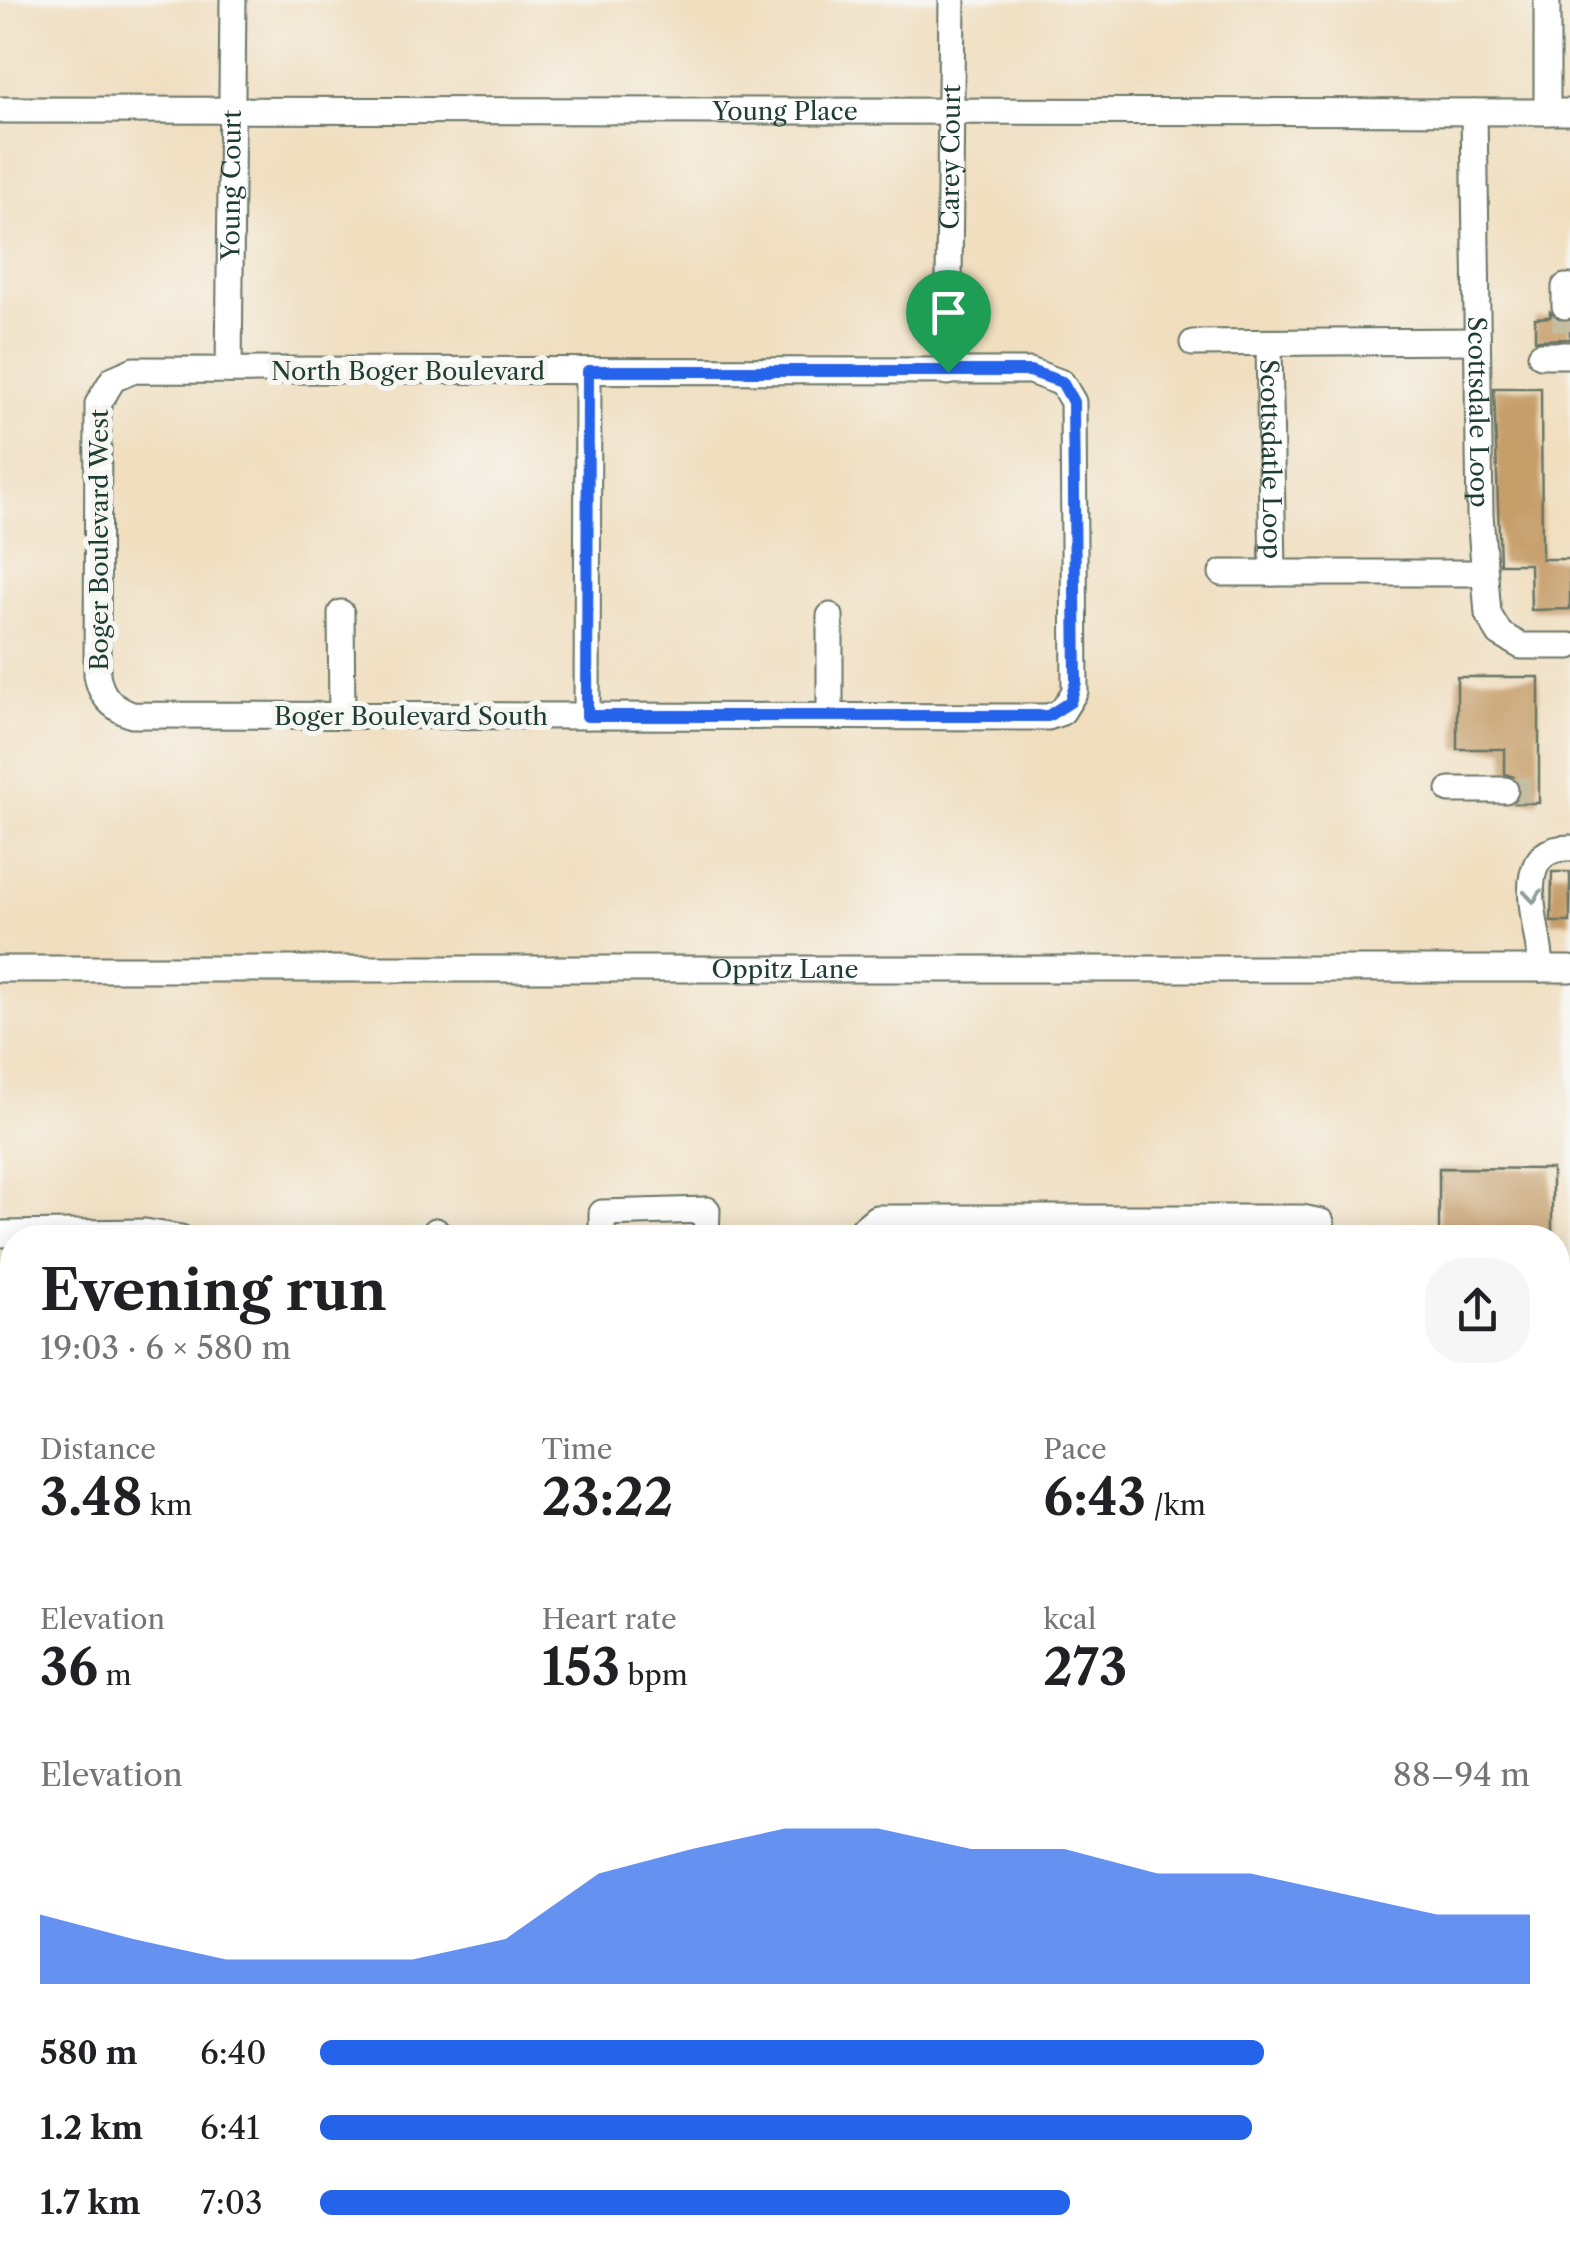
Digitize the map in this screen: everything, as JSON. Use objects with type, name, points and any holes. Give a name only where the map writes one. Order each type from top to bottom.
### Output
[{"type":"street","name":"Young Court","points":[[229,370],[233,0]]},
{"type":"street","name":"Carey Court","points":[[948,372],[952,0]]},
{"type":"street","points":[[1547,0],[1558,112]]},
{"type":"street","name":"Young Place","points":[[0,110],[1558,112]]},
{"type":"street","name":"Scottsdale Loop","points":[[1474,112],[1482,574],[1493,626],[1508,642],[1521,646],[1570,646]]},
{"type":"street","points":[[1192,343],[1477,342]]},
{"type":"street","name":"Scottsdatle Loop","points":[[1270,344],[1272,573]]},
{"type":"street","name":"North Boger Boulevard","points":[[113,378],[134,370],[1030,371],[1062,382],[1073,402],[1076,682],[1070,702]]},
{"type":"street","points":[[587,716],[588,371]]},
{"type":"street","name":"Boger Boulevard West","points":[[110,704],[98,674],[98,404],[113,378]]},
{"type":"street","points":[[1222,573],[1482,574]]},
{"type":"street","points":[[341,613],[342,716]]},
{"type":"street","points":[[830,616],[830,716]]},
{"type":"street","name":"Boger Boulevard South","points":[[110,704],[132,715],[1048,716],[1070,702]]},
{"type":"street","points":[[1450,790],[1505,790]]},
{"type":"street","points":[[1541,969],[1531,881],[1534,862],[1546,851],[1570,848]]},
{"type":"street","name":"Oppitz Lane","points":[[0,968],[1570,969]]},
{"type":"street","points":[[602,1225],[602,1213],[706,1210],[706,1225]]},
{"type":"street","points":[[870,1225],[876,1218],[917,1225]]},
{"type":"street","points":[[1226,1225],[1302,1218],[1322,1225]]},
{"type":"building","points":[[1550,312],[1558,320],[1570,321],[1570,339],[1535,340],[1535,318],[1550,317]]},
{"type":"building","points":[[1494,388],[1541,388],[1542,559],[1570,559],[1570,609],[1531,610],[1530,564],[1500,564]]},
{"type":"building","points":[[1457,677],[1539,677],[1539,803],[1514,803],[1521,789],[1514,777],[1505,774],[1505,749],[1457,749]]},
{"type":"building","points":[[1552,872],[1570,872],[1570,922],[1551,922]]},
{"type":"building","points":[[1439,1168],[1552,1169],[1552,1225],[1439,1225]]},
{"type":"tunnel","points":[[1565,306],[1565,339]]},
{"type":"tunnel","points":[[1505,790],[1539,790]]},
{"type":"route","points":[[588,371],[948,372],[1042,372],[1062,382],[1073,402],[1076,682],[1070,702],[1062,712],[1048,716],[871,718],[587,716],[588,371]]}]
